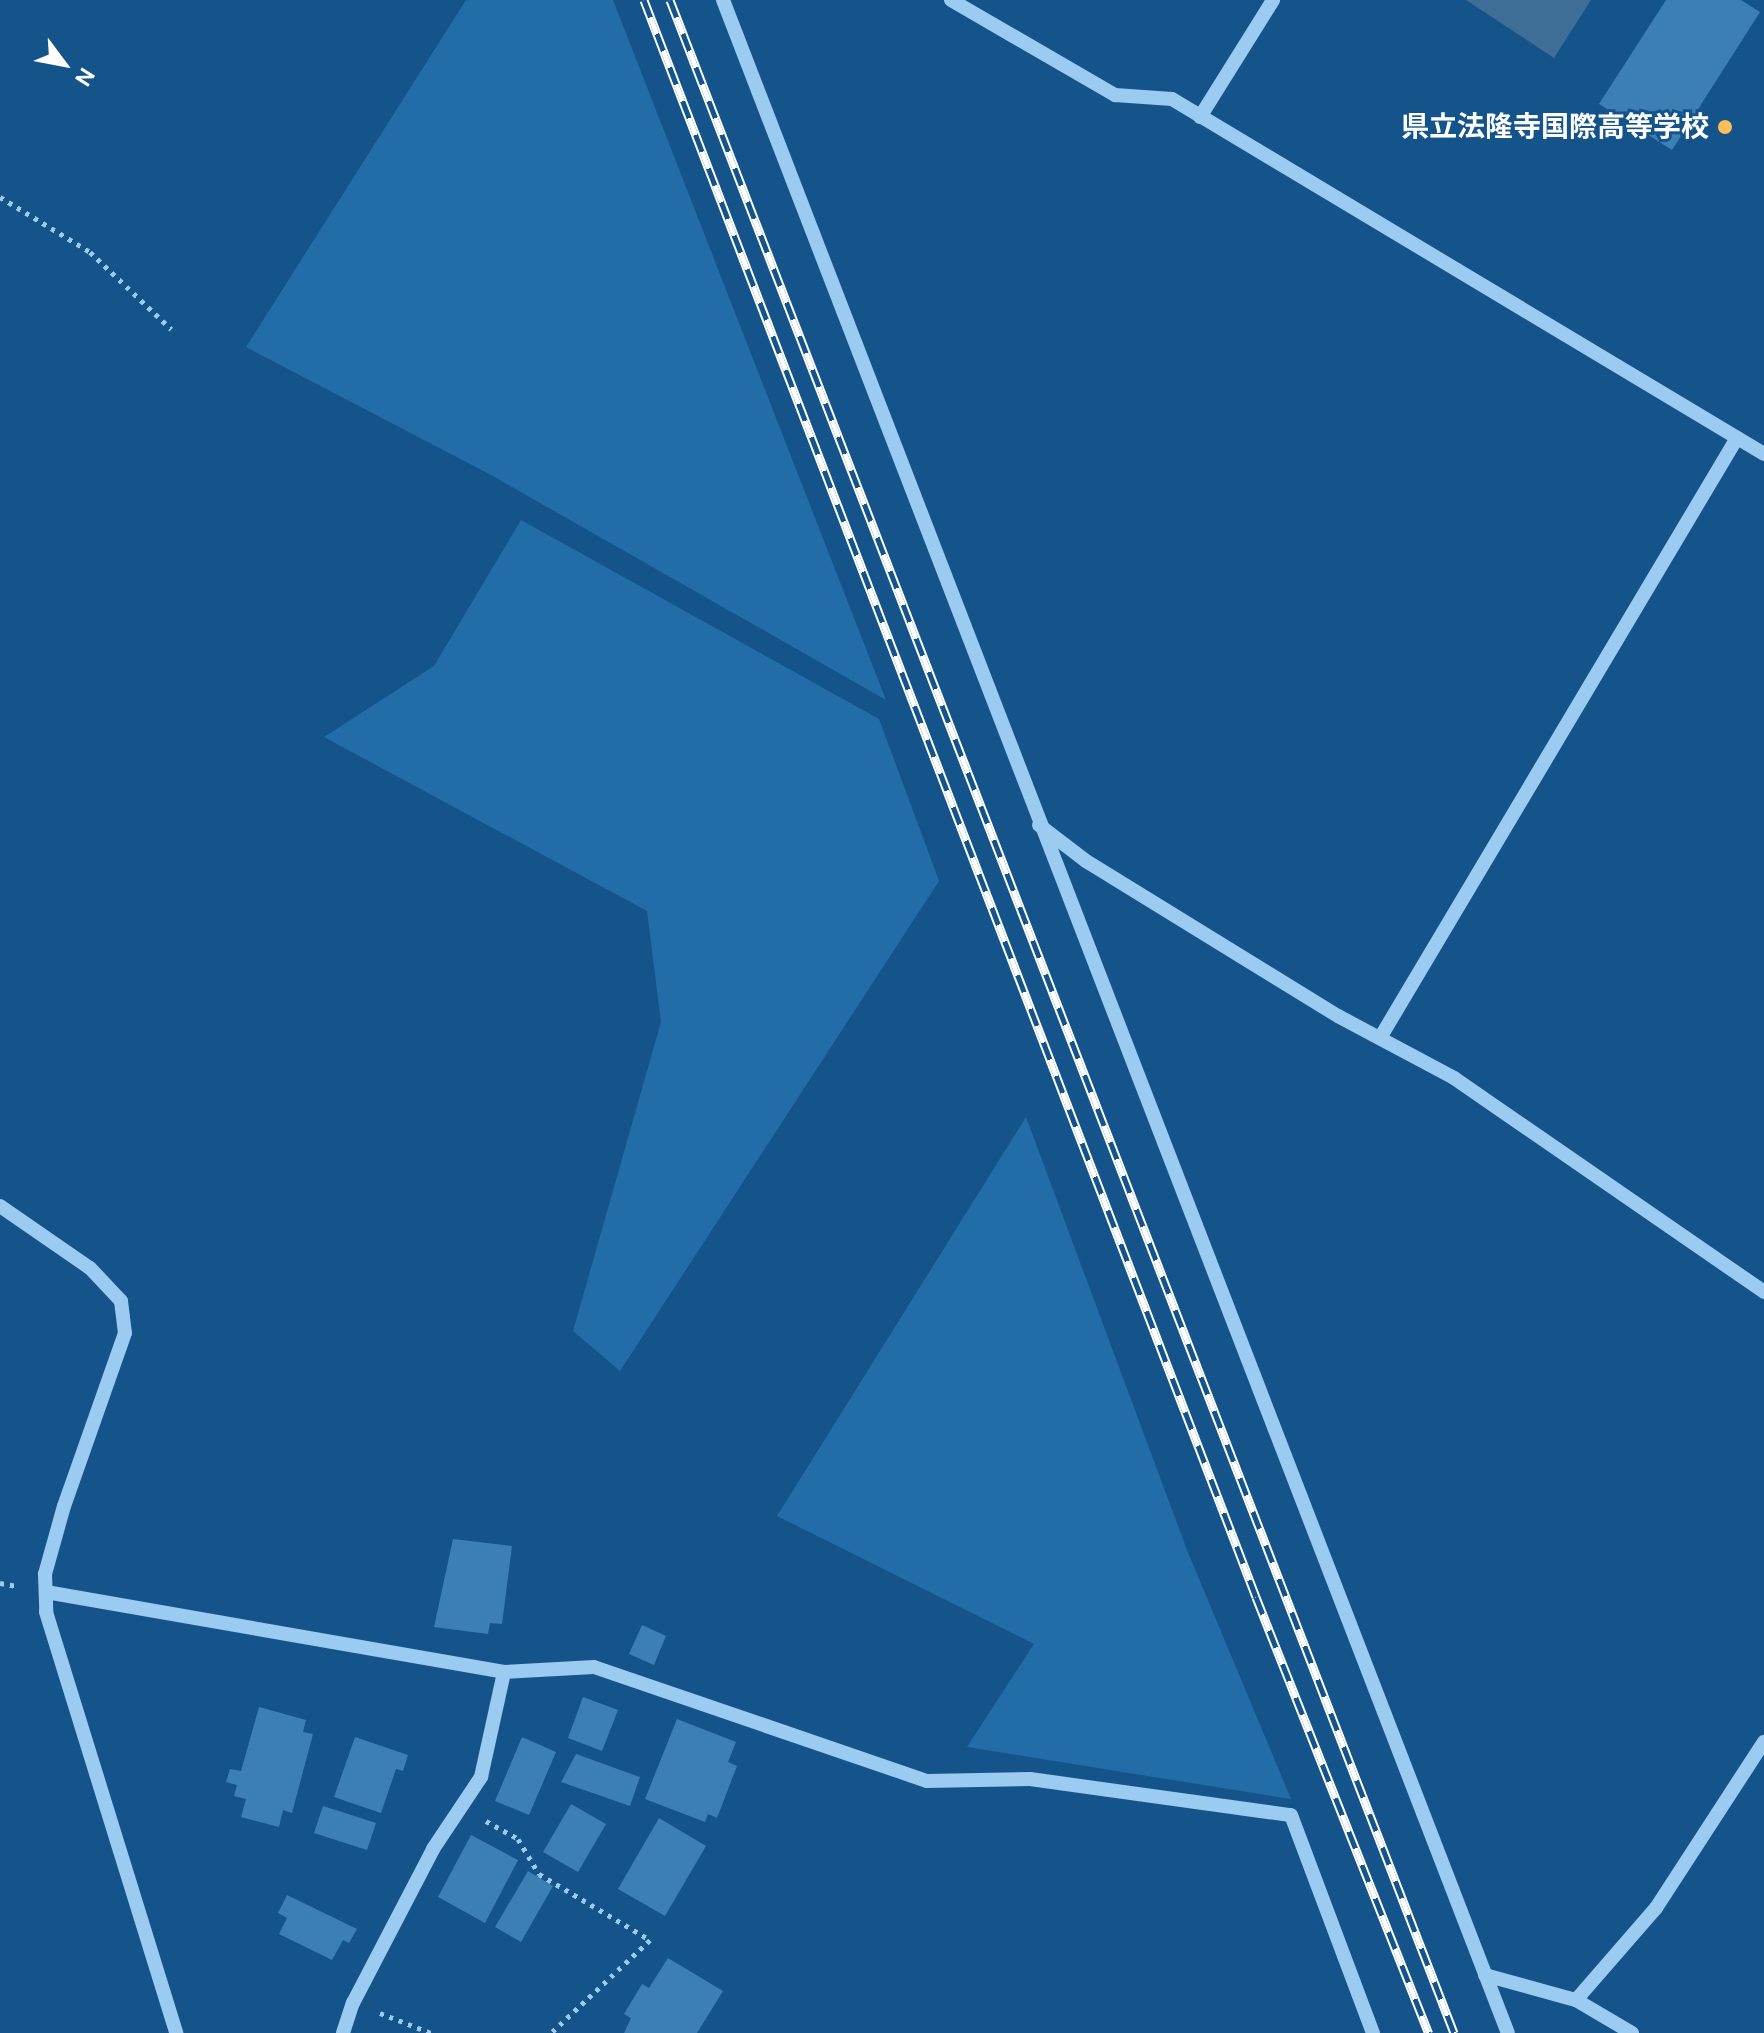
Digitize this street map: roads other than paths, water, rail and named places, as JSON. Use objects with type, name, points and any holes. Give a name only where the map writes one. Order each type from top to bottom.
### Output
[{"type":"street","points":[[723,0],[1508,2033]]},
{"type":"street","points":[[951,0],[1115,95],[1172,99],[1764,454]]},
{"type":"street","points":[[1200,117],[1273,0]]},
{"type":"street","points":[[1380,1038],[1737,438]]},
{"type":"street","points":[[1039,825],[1086,861],[1380,1038],[1454,1078],[1764,1292]]},
{"type":"street","points":[[0,1206],[90,1268],[121,1301],[125,1333],[64,1506],[45,1574],[46,1592],[60,1663],[176,2033]]},
{"type":"street","points":[[46,1592],[504,1672],[594,1667],[630,1675],[927,1781],[1030,1779],[1291,1815],[1373,2033]]},
{"type":"street","points":[[343,2033],[353,2003],[433,1849],[465,1808],[485,1763],[504,1672]]},
{"type":"street","points":[[1576,2000],[1656,1908],[1764,1742]]},
{"type":"street","points":[[1485,1975],[1576,2000],[1632,2033]]},
{"type":"railway","points":[[644,0],[1256,1597],[1429,2033]]},
{"type":"railway","points":[[670,0],[1454,2033]]},
{"type":"place","name":"県立法隆寺国際高等学校","points":[[1725,127]]}]
